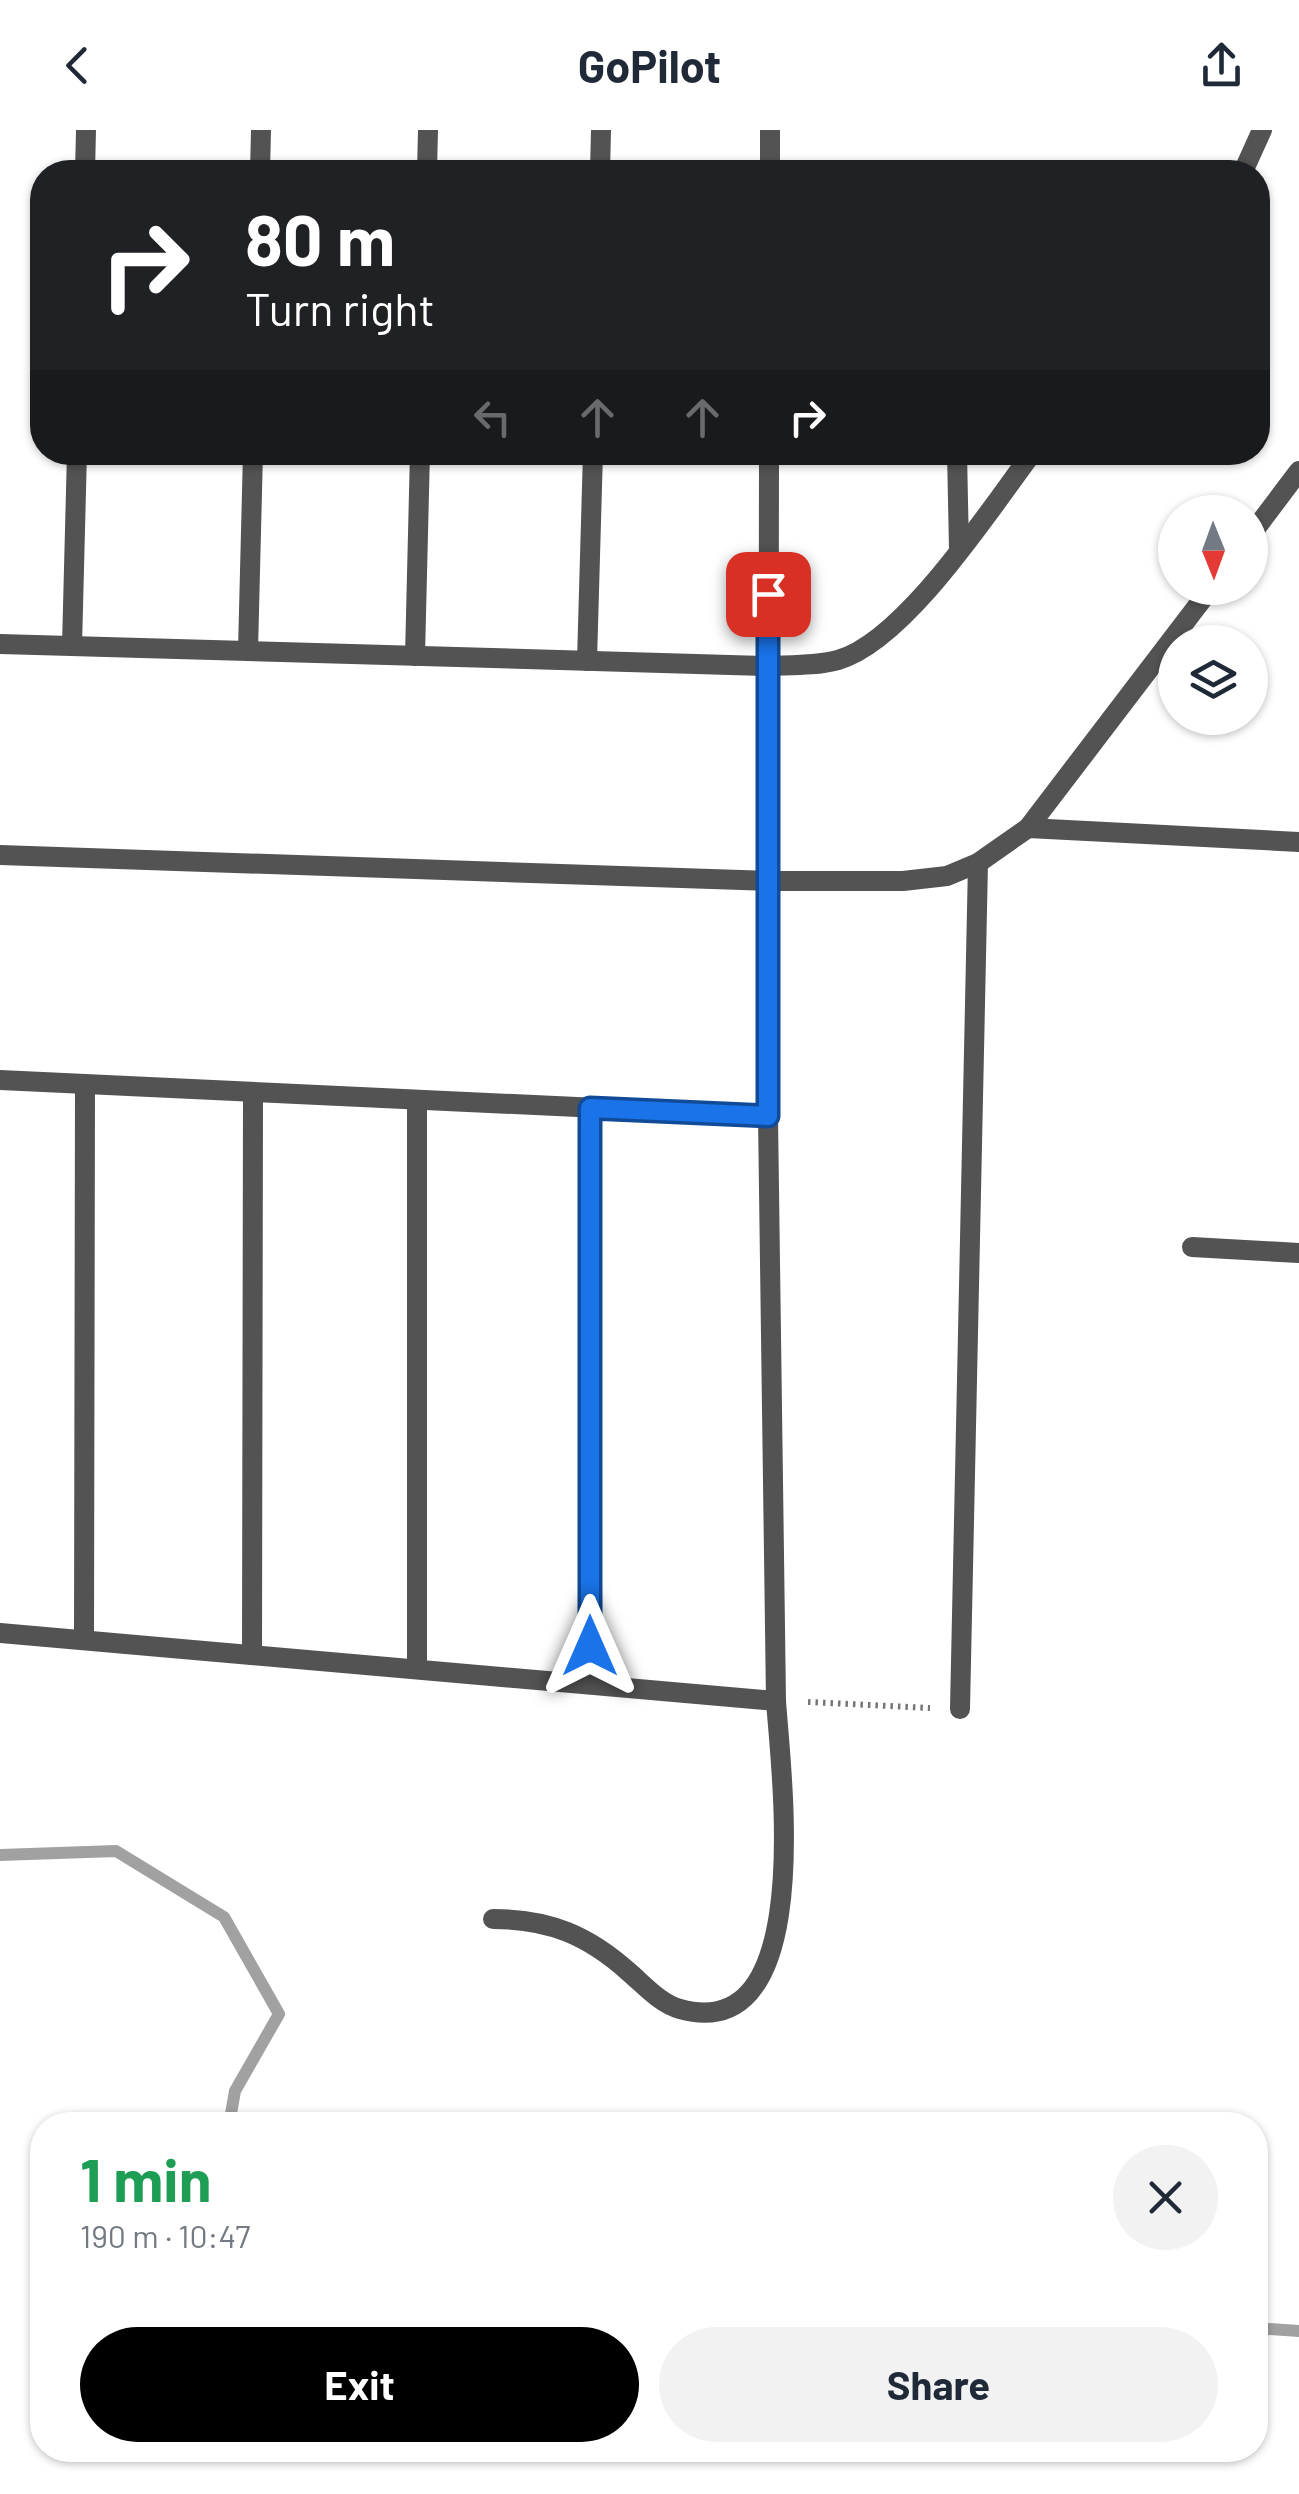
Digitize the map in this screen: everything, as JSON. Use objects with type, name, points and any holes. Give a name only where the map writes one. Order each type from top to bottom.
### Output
[{"type":"street","points":[[85,160],[86,130]]},
{"type":"street","points":[[260,160],[261,130]]},
{"type":"street","points":[[427,160],[428,130]]},
{"type":"street","points":[[600,160],[601,130]]},
{"type":"street","points":[[770,130],[770,160]]},
{"type":"street","points":[[1248,160],[1262,130]]},
{"type":"street","points":[[72,646],[78,465]]},
{"type":"street","points":[[248,651],[253,465]]},
{"type":"street","points":[[415,656],[420,465]]},
{"type":"street","points":[[587,661],[593,465]]},
{"type":"street","points":[[493,1919],[530,1919],[561,1926],[593,1944],[655,1996],[679,2009],[711,2011],[736,2005],[755,1991],[778,1922],[784,1824],[776,1701],[768,1116],[769,465]]},
{"type":"street","points":[[958,465],[959,548]]},
{"type":"street","points":[[0,644],[768,666],[824,662],[862,650],[908,610],[1023,465]]},
{"type":"street","points":[[1268,512],[1299,471]]},
{"type":"street","points":[[0,855],[768,881],[904,882],[947,876],[978,863],[1028,828],[1198,605]]},
{"type":"street","points":[[1028,828],[1299,842]]},
{"type":"street","points":[[960,1709],[978,863]]},
{"type":"street","points":[[0,1080],[768,1116]]},
{"type":"street","points":[[84,1640],[85,1084]]},
{"type":"street","points":[[252,1654],[253,1092]]},
{"type":"street","points":[[417,1670],[418,1100]]},
{"type":"street","points":[[590,1108],[590,1684]]},
{"type":"street","points":[[1192,1246],[1299,1253]]},
{"type":"street","points":[[0,1632],[776,1701]]},
{"type":"path","points":[[776,1701],[960,1709]]},
{"type":"waterway","points":[[0,1855],[116,1851],[224,1917],[279,2014],[235,2091],[231,2112]]},
{"type":"waterway","points":[[1268,2329],[1299,2331]]},
{"type":"route","points":[[590,1646],[590,1108],[768,1116],[768,594]]}]
